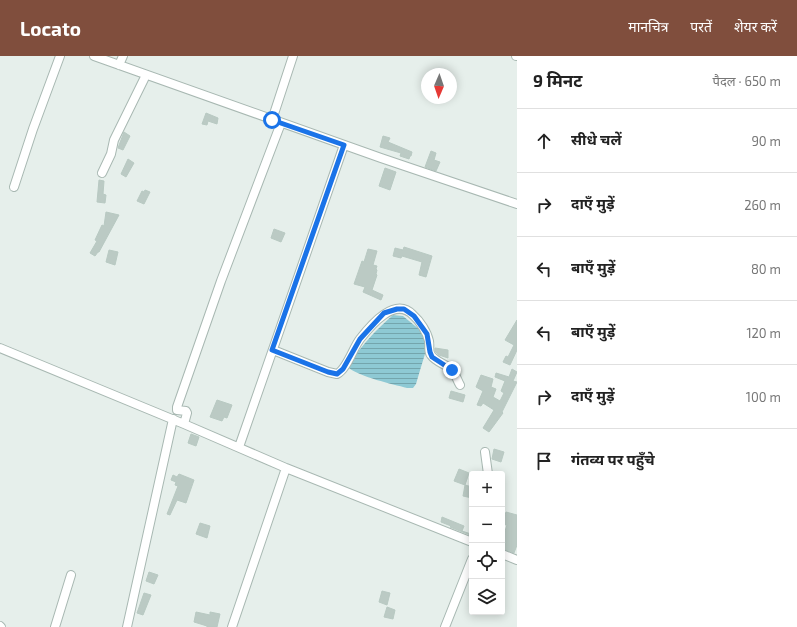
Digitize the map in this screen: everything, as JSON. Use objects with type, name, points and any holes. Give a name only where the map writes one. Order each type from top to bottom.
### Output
[{"type":"street","points":[[14,187],[33,129],[60,56]]},
{"type":"street","points":[[94,56],[272,120],[517,204]]},
{"type":"street","points":[[119,65],[123,56]]},
{"type":"street","points":[[272,120],[293,56]]},
{"type":"street","points":[[102,174],[111,154],[114,140],[146,75]]},
{"type":"street","points":[[184,424],[187,413],[186,411],[177,410],[177,407],[221,281],[281,123]]},
{"type":"street","points":[[239,447],[344,145]]},
{"type":"street","points":[[272,350],[328,372],[337,374],[343,369],[360,339],[384,313],[397,309],[404,309],[414,316],[427,334],[432,357],[452,370],[460,385]]},
{"type":"street","points":[[0,348],[174,419],[286,468],[469,541]]},
{"type":"street","points":[[127,627],[174,419]]},
{"type":"street","points":[[485,452],[488,471]]},
{"type":"street","points":[[232,627],[286,468]]},
{"type":"street","points":[[505,555],[517,560]]},
{"type":"street","points":[[445,627],[469,565]]},
{"type":"street","points":[[55,627],[71,575]]},
{"type":"water","points":[[393,315],[403,316],[420,330],[426,341],[425,354],[416,384],[413,388],[407,388],[376,380],[349,368],[356,354]]},
{"type":"building","points":[[206,113],[218,118],[217,124],[208,121],[207,125],[202,124]]},
{"type":"building","points":[[124,132],[130,136],[123,150],[118,148]]},
{"type":"building","points":[[383,136],[390,138],[388,142],[412,152],[409,159],[400,156],[401,153],[380,147]]},
{"type":"building","points":[[431,151],[436,153],[434,160],[440,162],[436,171],[425,167]]},
{"type":"building","points":[[128,159],[134,163],[126,177],[121,174]]},
{"type":"building","points":[[385,168],[396,172],[390,190],[379,186]]},
{"type":"building","points":[[99,180],[104,181],[103,194],[106,195],[105,203],[97,202]]},
{"type":"building","points":[[145,190],[150,192],[144,204],[137,201],[142,191],[144,192]]},
{"type":"building","points":[[106,212],[119,215],[99,252],[95,256],[90,253],[97,241],[95,240],[102,225],[104,226]]},
{"type":"building","points":[[274,229],[285,233],[281,242],[271,238]]},
{"type":"building","points":[[404,247],[432,256],[426,277],[419,275],[422,262],[402,256],[401,258],[393,256],[395,248],[403,250]]},
{"type":"building","points":[[368,249],[377,251],[373,265],[377,266],[377,275],[372,290],[383,295],[381,300],[363,292],[365,287],[354,284]]},
{"type":"building","points":[[109,250],[118,252],[115,265],[106,262]]},
{"type":"building","points":[[517,320],[517,350],[510,365],[503,362],[506,356],[508,357],[514,345],[505,340]]},
{"type":"building","points":[[435,348],[448,350],[448,358],[439,355],[435,351]]},
{"type":"building","points":[[512,369],[517,372],[513,381],[517,382],[502,412],[503,413],[489,432],[483,428],[494,410],[483,403],[481,406],[477,405],[483,391],[476,387],[481,375],[493,379],[491,387],[496,389],[493,397],[500,401],[504,393],[501,391],[505,381],[495,377],[496,373],[509,377]]},
{"type":"building","points":[[451,391],[465,395],[463,402],[449,398]]},
{"type":"building","points":[[217,400],[232,405],[227,418],[224,417],[222,421],[210,417]]},
{"type":"building","points":[[191,434],[199,437],[196,446],[188,443]]},
{"type":"building","points":[[494,449],[504,452],[501,462],[492,459]]},
{"type":"building","points":[[459,469],[469,473],[465,485],[454,481]]},
{"type":"building","points":[[179,474],[194,480],[186,503],[177,500],[170,515],[167,514],[178,486],[175,485],[176,482],[171,480],[173,475],[177,477]]},
{"type":"building","points":[[465,485],[469,486],[469,497],[463,496]]},
{"type":"building","points":[[506,512],[517,515],[517,545],[514,553],[505,550],[505,531],[507,525],[505,525]]},
{"type":"building","points":[[442,517],[464,526],[462,531],[469,535],[450,527],[451,526],[441,522]]},
{"type":"building","points":[[200,523],[210,526],[207,538],[196,534]]},
{"type":"building","points":[[149,572],[158,575],[154,584],[146,581]]},
{"type":"building","points":[[382,591],[390,593],[387,605],[379,602]]},
{"type":"building","points":[[144,593],[151,595],[143,615],[137,613]]},
{"type":"building","points":[[387,607],[395,610],[393,619],[384,617]]},
{"type":"building","points":[[196,612],[210,615],[210,612],[220,614],[217,627],[207,627],[194,622]]},
{"type":"route","points":[[272,120],[344,145],[272,350],[333,374],[337,374],[343,369],[360,339],[384,313],[397,309],[404,309],[414,316],[427,334],[432,357],[452,370]]}]
